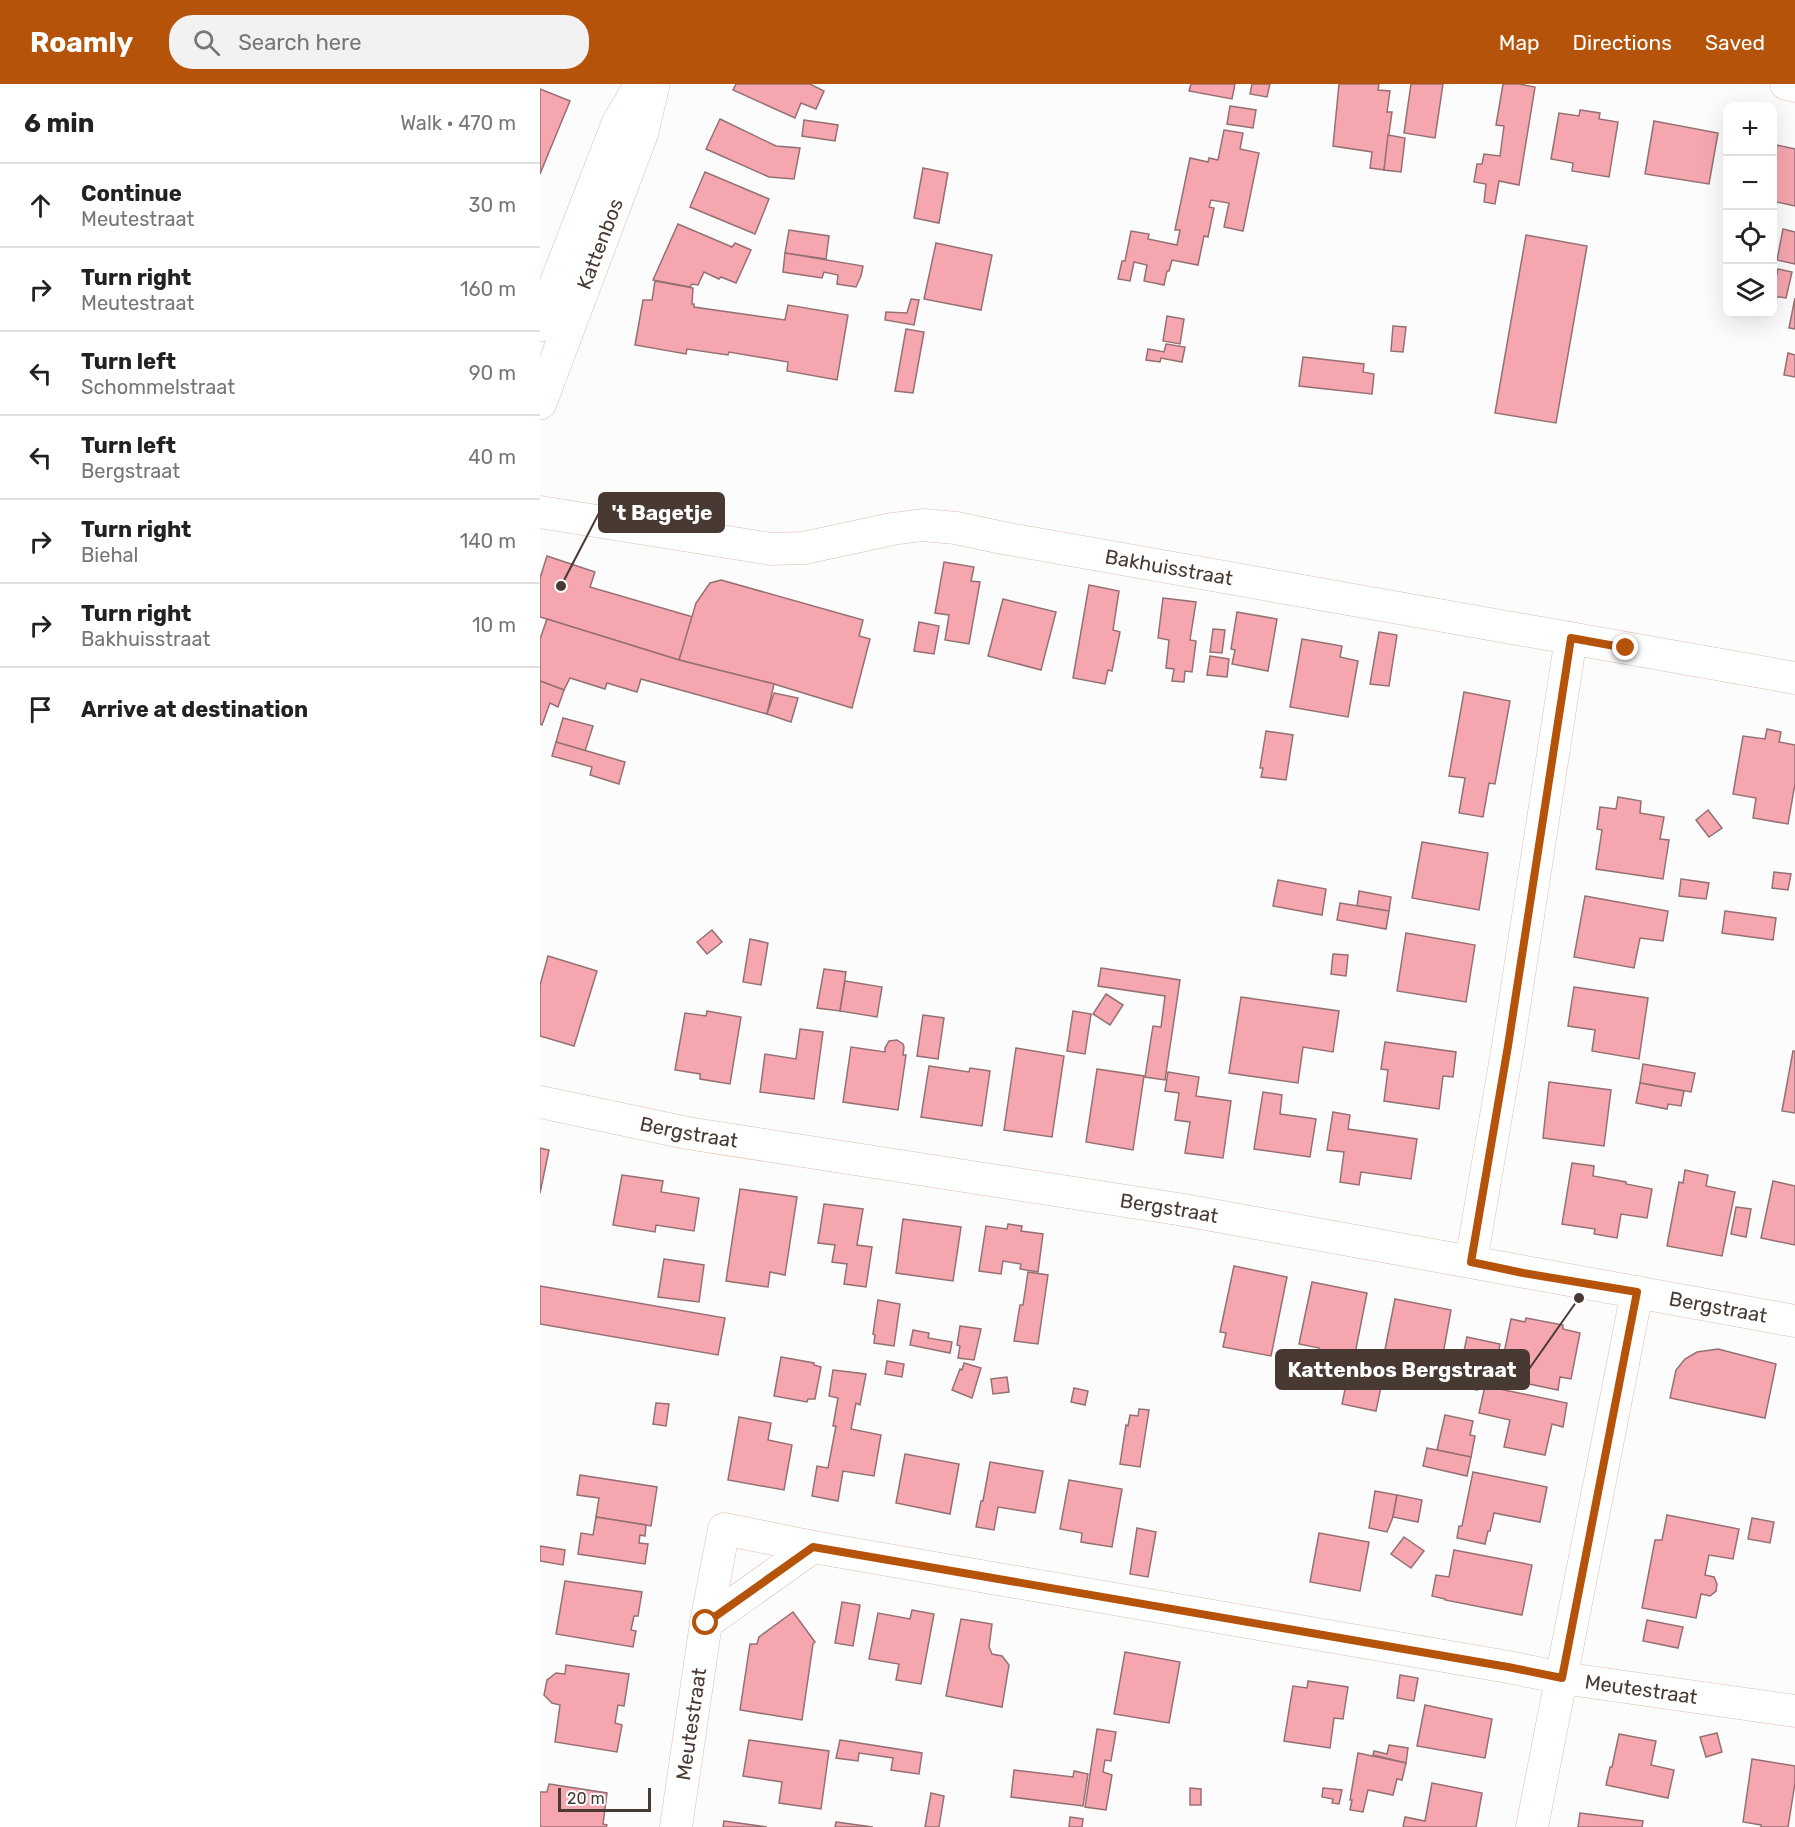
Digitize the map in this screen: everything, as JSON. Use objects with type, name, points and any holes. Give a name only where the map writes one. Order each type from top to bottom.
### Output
[{"type":"main road","name":"Kattenbos","points":[[540,325],[618,124],[641,84]]},
{"type":"main road","name":"Kattenbos","points":[[540,403],[642,132],[653,84]]},
{"type":"street","points":[[1786,84],[1795,86]]},
{"type":"street","name":"Bakhuisstraat","points":[[540,512],[771,549],[804,548],[892,529],[923,525],[956,528],[1795,678]]},
{"type":"street","points":[[1471,1262],[1504,1069],[1571,638]]},
{"type":"street","name":"Bergstraat","points":[[540,1102],[687,1133],[1172,1208],[1795,1321]]},
{"type":"street","points":[[1532,1827],[1637,1292]]},
{"type":"street","name":"Meutestraat","points":[[676,1827],[706,1623],[724,1529],[813,1547],[1562,1678],[1795,1711]]},
{"type":"street","points":[[706,1623],[813,1547]]},
{"type":"building","points":[[736,84],[810,84],[824,91],[816,109],[801,103],[795,118],[733,90]]},
{"type":"building","points":[[1191,84],[1235,84],[1232,99],[1189,91]]},
{"type":"building","points":[[1252,84],[1270,84],[1267,97],[1250,94]]},
{"type":"building","points":[[1339,84],[1379,84],[1378,90],[1390,91],[1387,112],[1392,112],[1384,170],[1370,168],[1372,152],[1333,146]]},
{"type":"building","points":[[1411,84],[1443,84],[1435,138],[1404,133]]},
{"type":"building","points":[[1503,84],[1535,87],[1519,185],[1499,181],[1495,204],[1484,202],[1486,184],[1474,182],[1477,164],[1482,164],[1484,154],[1500,156],[1504,126],[1496,125]]},
{"type":"building","points":[[540,89],[570,101],[540,174]]},
{"type":"building","points":[[1230,106],[1256,110],[1253,128],[1227,124]]},
{"type":"building","points":[[1580,110],[1600,113],[1599,119],[1618,122],[1609,177],[1572,171],[1573,163],[1551,159],[1559,113],[1579,116]]},
{"type":"building","points":[[720,119],[776,146],[800,148],[794,179],[769,177],[706,149]]},
{"type":"building","points":[[804,120],[838,125],[835,141],[802,136]]},
{"type":"building","points":[[1654,121],[1718,133],[1709,184],[1645,174]]},
{"type":"building","points":[[1224,130],[1243,133],[1240,149],[1259,153],[1243,231],[1224,227],[1229,203],[1211,200],[1209,207],[1214,208],[1208,237],[1204,236],[1198,265],[1172,260],[1164,285],[1144,281],[1147,265],[1134,262],[1130,281],[1118,279],[1122,261],[1125,261],[1131,231],[1149,234],[1148,239],[1177,245],[1180,230],[1175,230],[1190,158],[1208,162],[1209,158],[1218,160]]},
{"type":"building","points":[[1388,135],[1405,138],[1401,172],[1384,170]]},
{"type":"building","points":[[1777,145],[1795,149],[1795,206],[1777,202]]},
{"type":"building","points":[[923,168],[948,173],[939,223],[914,218]]},
{"type":"building","points":[[705,172],[769,199],[755,234],[690,207]]},
{"type":"building","points":[[678,224],[732,247],[735,243],[751,250],[736,283],[704,272],[698,285],[692,284],[690,287],[653,280]]},
{"type":"building","points":[[1783,229],[1795,232],[1795,264],[1777,260]]},
{"type":"building","points":[[789,230],[829,236],[826,259],[785,253]]},
{"type":"building","points":[[1526,235],[1587,246],[1556,423],[1495,413]]},
{"type":"building","points":[[936,243],[992,255],[981,310],[924,299]]},
{"type":"building","points":[[785,253],[863,266],[861,276],[856,287],[837,284],[838,275],[824,272],[822,278],[783,272]]},
{"type":"building","points":[[1778,269],[1792,272],[1786,298],[1777,297]]},
{"type":"building","points":[[655,281],[693,288],[692,304],[694,307],[785,320],[788,305],[848,315],[837,380],[787,371],[788,362],[729,352],[728,355],[687,349],[686,354],[635,345],[643,300],[652,300]]},
{"type":"building","points":[[1795,298],[1795,329],[1789,328]]},
{"type":"building","points":[[911,299],[919,300],[914,325],[885,320],[886,312],[907,313]]},
{"type":"building","points":[[1167,316],[1184,319],[1180,344],[1163,341]]},
{"type":"building","points":[[1393,326],[1406,327],[1403,352],[1391,351]]},
{"type":"building","points":[[906,329],[924,332],[913,393],[895,391]]},
{"type":"building","points":[[1166,344],[1185,347],[1182,362],[1161,358],[1160,362],[1146,360],[1148,349],[1164,352]]},
{"type":"building","points":[[1788,353],[1795,355],[1795,377],[1784,375]]},
{"type":"building","points":[[1303,357],[1364,364],[1363,372],[1374,374],[1372,394],[1299,386]]},
{"type":"building","points":[[547,556],[595,572],[590,587],[693,617],[679,660],[540,617],[540,578]]},
{"type":"building","points":[[944,562],[974,567],[971,581],[980,582],[969,644],[945,640],[949,615],[935,613]]},
{"type":"building","points":[[721,580],[863,620],[859,636],[870,639],[852,708],[774,684],[679,660],[696,603],[710,583]]},
{"type":"building","points":[[1089,585],[1119,591],[1113,630],[1120,632],[1112,671],[1108,670],[1105,684],[1073,678]]},
{"type":"building","points":[[1163,598],[1196,602],[1190,640],[1196,641],[1192,672],[1185,671],[1184,682],[1172,681],[1174,669],[1166,668],[1169,640],[1158,638]]},
{"type":"building","points":[[1003,599],[1056,612],[1041,670],[988,656]]},
{"type":"building","points":[[1237,612],[1277,619],[1268,671],[1232,664],[1235,650],[1231,649]]},
{"type":"building","points":[[547,619],[679,660],[774,684],[767,714],[641,679],[637,692],[607,683],[605,689],[570,678],[564,690],[540,681],[540,639]]},
{"type":"building","points":[[919,622],[939,626],[934,654],[914,651]]},
{"type":"building","points":[[1213,629],[1225,630],[1222,653],[1210,652]]},
{"type":"building","points":[[1379,632],[1397,635],[1389,686],[1370,684]]},
{"type":"building","points":[[1302,639],[1342,646],[1340,657],[1358,661],[1348,717],[1290,707]]},
{"type":"building","points":[[1210,656],[1229,659],[1227,677],[1207,675]]},
{"type":"building","points":[[540,681],[564,690],[558,707],[550,703],[542,725],[540,724]]},
{"type":"building","points":[[1464,692],[1510,701],[1495,784],[1489,783],[1483,817],[1459,813],[1465,778],[1449,776]]},
{"type":"building","points":[[774,693],[798,698],[791,722],[767,714]]},
{"type":"building","points":[[563,718],[593,726],[585,751],[556,742]]},
{"type":"building","points":[[1767,729],[1781,732],[1779,742],[1795,745],[1795,784],[1788,824],[1753,818],[1756,798],[1733,794],[1743,736],[1765,739]]},
{"type":"building","points":[[1266,731],[1293,735],[1286,780],[1261,777],[1263,768],[1260,768]]},
{"type":"building","points":[[556,742],[625,762],[619,784],[590,775],[592,767],[552,756]]},
{"type":"building","points":[[1618,797],[1641,801],[1640,813],[1664,817],[1660,839],[1669,840],[1663,879],[1596,869],[1602,830],[1597,829],[1600,807],[1616,809]]},
{"type":"building","points":[[1708,810],[1722,828],[1709,837],[1696,820]]},
{"type":"building","points":[[1422,842],[1488,853],[1479,910],[1412,898]]},
{"type":"building","points":[[1774,872],[1791,874],[1788,890],[1772,888]]},
{"type":"building","points":[[1681,879],[1709,883],[1706,899],[1679,896]]},
{"type":"building","points":[[1278,880],[1326,889],[1322,915],[1273,906]]},
{"type":"building","points":[[1359,891],[1391,897],[1389,911],[1357,906]]},
{"type":"building","points":[[1585,896],[1668,911],[1663,941],[1640,938],[1634,968],[1574,957]]},
{"type":"building","points":[[1340,903],[1389,911],[1386,929],[1337,920]]},
{"type":"building","points":[[1725,911],[1776,918],[1773,940],[1722,933]]},
{"type":"building","points":[[712,930],[722,942],[707,954],[697,942]]},
{"type":"building","points":[[1406,933],[1475,945],[1466,1002],[1397,991]]},
{"type":"building","points":[[750,939],[768,943],[761,985],[743,982]]},
{"type":"building","points":[[1333,954],[1348,955],[1346,976],[1331,974]]},
{"type":"building","points":[[548,956],[597,971],[574,1046],[540,1036],[540,985]]},
{"type":"building","points":[[1101,968],[1180,980],[1165,1080],[1145,1077],[1153,1026],[1161,1027],[1165,996],[1098,986]]},
{"type":"building","points":[[824,969],[846,972],[840,1011],[817,1008]]},
{"type":"building","points":[[845,981],[882,987],[877,1017],[840,1011]]},
{"type":"building","points":[[1574,987],[1648,998],[1639,1059],[1592,1051],[1595,1030],[1568,1026]]},
{"type":"building","points":[[1106,994],[1123,1005],[1110,1025],[1093,1014]]},
{"type":"building","points":[[1241,997],[1339,1011],[1333,1052],[1303,1047],[1298,1083],[1229,1073]]},
{"type":"building","points":[[707,1011],[741,1017],[730,1084],[700,1079],[700,1074],[675,1070],[685,1013],[706,1016]]},
{"type":"building","points":[[1073,1011],[1091,1014],[1085,1054],[1067,1051]]},
{"type":"building","points":[[923,1015],[944,1018],[938,1059],[917,1056]]},
{"type":"building","points":[[800,1029],[823,1032],[814,1099],[760,1092],[765,1054],[796,1059]]},
{"type":"building","points":[[897,1040],[903,1044],[903,1055],[906,1055],[898,1110],[843,1102],[851,1047],[885,1052],[889,1041]]},
{"type":"building","points":[[1385,1042],[1456,1052],[1453,1077],[1443,1076],[1439,1109],[1384,1101],[1388,1070],[1381,1069]]},
{"type":"building","points":[[1016,1048],[1064,1056],[1052,1137],[1004,1130]]},
{"type":"building","points":[[1793,1051],[1795,1051],[1795,1113],[1782,1111]]},
{"type":"building","points":[[1643,1064],[1695,1073],[1691,1092],[1640,1083]]},
{"type":"building","points":[[929,1066],[969,1072],[970,1068],[990,1071],[982,1126],[921,1117]]},
{"type":"building","points":[[1097,1069],[1144,1076],[1133,1150],[1086,1142]]},
{"type":"building","points":[[1168,1072],[1199,1077],[1196,1096],[1231,1101],[1223,1158],[1185,1153],[1190,1122],[1175,1120],[1179,1093],[1165,1091]]},
{"type":"building","points":[[1549,1082],[1611,1090],[1604,1146],[1543,1138]]},
{"type":"building","points":[[1640,1083],[1684,1091],[1681,1106],[1668,1104],[1667,1109],[1636,1103]]},
{"type":"building","points":[[1263,1092],[1282,1095],[1280,1114],[1316,1119],[1310,1157],[1254,1149]]},
{"type":"building","points":[[1333,1112],[1350,1115],[1348,1129],[1417,1139],[1411,1179],[1361,1172],[1359,1185],[1340,1182],[1344,1152],[1327,1150]]},
{"type":"building","points":[[540,1148],[549,1150],[540,1193]]},
{"type":"building","points":[[1572,1163],[1594,1166],[1593,1176],[1652,1189],[1647,1218],[1621,1214],[1617,1238],[1594,1234],[1595,1229],[1562,1224]]},
{"type":"building","points":[[1685,1170],[1708,1175],[1706,1186],[1735,1192],[1722,1256],[1667,1246],[1679,1182],[1683,1183]]},
{"type":"building","points":[[622,1175],[663,1181],[661,1192],[699,1198],[694,1231],[656,1225],[655,1232],[613,1225]]},
{"type":"building","points":[[1773,1181],[1795,1186],[1795,1245],[1761,1238]]},
{"type":"building","points":[[740,1189],[797,1197],[785,1275],[770,1272],[768,1287],[726,1281]]},
{"type":"building","points":[[824,1204],[863,1209],[857,1245],[872,1247],[866,1287],[844,1284],[847,1264],[832,1262],[835,1245],[818,1243]]},
{"type":"building","points":[[1736,1207],[1751,1209],[1746,1237],[1731,1234]]},
{"type":"building","points":[[903,1219],[961,1227],[953,1281],[896,1273]]},
{"type":"building","points":[[1008,1224],[1022,1226],[1021,1231],[1043,1234],[1038,1272],[1020,1269],[1021,1264],[1003,1261],[1001,1274],[979,1271],[986,1226],[1007,1229]]},
{"type":"building","points":[[664,1259],[704,1265],[699,1302],[658,1297]]},
{"type":"building","points":[[1234,1266],[1287,1277],[1271,1356],[1223,1347],[1226,1333],[1220,1332]]},
{"type":"building","points":[[1028,1272],[1048,1275],[1038,1344],[1014,1341]]},
{"type":"building","points":[[1312,1282],[1367,1293],[1352,1369],[1316,1361],[1319,1348],[1299,1344]]},
{"type":"building","points":[[540,1286],[725,1318],[718,1355],[540,1324]]},
{"type":"building","points":[[1395,1299],[1451,1310],[1439,1376],[1413,1371],[1411,1381],[1380,1375]]},
{"type":"building","points":[[878,1300],[900,1304],[894,1346],[874,1343],[875,1335],[873,1334]]},
{"type":"building","points":[[1526,1318],[1563,1325],[1563,1329],[1580,1333],[1571,1379],[1560,1377],[1558,1390],[1499,1378],[1511,1319],[1525,1322]]},
{"type":"building","points":[[960,1326],[981,1329],[974,1360],[958,1358],[960,1346],[957,1345]]},
{"type":"building","points":[[913,1330],[929,1333],[928,1338],[952,1342],[950,1353],[910,1345]]},
{"type":"building","points":[[1467,1337],[1500,1344],[1495,1372],[1461,1365]]},
{"type":"building","points":[[1718,1349],[1776,1364],[1765,1418],[1670,1398],[1676,1370],[1685,1359],[1697,1352]]},
{"type":"building","points":[[781,1357],[814,1363],[821,1367],[815,1399],[808,1399],[807,1402],[774,1396]]},
{"type":"building","points":[[887,1361],[904,1364],[902,1377],[885,1374]]},
{"type":"building","points":[[964,1363],[981,1368],[972,1398],[952,1390]]},
{"type":"building","points":[[833,1370],[866,1374],[860,1405],[856,1403],[851,1429],[881,1435],[874,1476],[843,1471],[838,1501],[812,1496],[817,1466],[828,1468],[836,1426],[833,1426],[838,1398],[829,1396]]},
{"type":"building","points":[[1460,1371],[1480,1375],[1477,1390],[1457,1385]]},
{"type":"building","points":[[1348,1375],[1382,1382],[1376,1411],[1342,1404]]},
{"type":"building","points":[[1007,1377],[1009,1392],[993,1394],[991,1379]]},
{"type":"building","points":[[1485,1386],[1567,1403],[1563,1427],[1552,1424],[1545,1455],[1504,1447],[1510,1420],[1479,1413]]},
{"type":"building","points":[[1074,1388],[1088,1391],[1085,1405],[1071,1402]]},
{"type":"building","points":[[656,1403],[669,1404],[666,1426],[653,1424]]},
{"type":"building","points":[[1139,1409],[1149,1410],[1140,1467],[1120,1464],[1126,1425],[1128,1426],[1130,1415],[1138,1416]]},
{"type":"building","points":[[1445,1415],[1473,1421],[1470,1435],[1475,1436],[1471,1457],[1437,1450]]},
{"type":"building","points":[[739,1417],[771,1423],[768,1440],[792,1445],[784,1490],[728,1480]]},
{"type":"building","points":[[1427,1448],[1471,1457],[1467,1476],[1423,1466]]},
{"type":"building","points":[[905,1454],[959,1464],[950,1514],[896,1503]]},
{"type":"building","points":[[990,1462],[1043,1471],[1035,1513],[998,1507],[994,1530],[976,1527]]},
{"type":"building","points":[[1473,1472],[1547,1487],[1540,1522],[1494,1513],[1485,1544],[1457,1538],[1459,1526],[1462,1526]]},
{"type":"building","points":[[580,1475],[657,1487],[651,1526],[596,1517],[599,1498],[577,1495]]},
{"type":"building","points":[[1069,1480],[1122,1489],[1112,1547],[1081,1542],[1082,1533],[1060,1529]]},
{"type":"building","points":[[1375,1491],[1397,1495],[1393,1517],[1387,1532],[1369,1528]]},
{"type":"building","points":[[1397,1495],[1422,1500],[1418,1522],[1393,1517]]},
{"type":"building","points":[[1667,1515],[1739,1529],[1733,1559],[1709,1555],[1705,1575],[1714,1577],[1717,1584],[1716,1591],[1710,1596],[1701,1594],[1696,1618],[1642,1608],[1655,1540],[1662,1540]]},
{"type":"building","points":[[596,1517],[646,1525],[645,1536],[640,1535],[639,1543],[648,1544],[645,1564],[578,1554],[581,1533],[593,1535]]},
{"type":"building","points":[[1752,1518],[1774,1522],[1770,1543],[1748,1539]]},
{"type":"building","points":[[1137,1528],[1156,1532],[1148,1577],[1130,1574]]},
{"type":"building","points":[[1319,1533],[1369,1542],[1360,1591],[1310,1582]]},
{"type":"building","points":[[1404,1537],[1424,1551],[1411,1568],[1391,1554]]},
{"type":"building","points":[[540,1546],[565,1550],[563,1565],[540,1561]]},
{"type":"building","points":[[1454,1550],[1532,1565],[1522,1615],[1432,1596],[1436,1575],[1449,1577]]},
{"type":"building","points":[[565,1581],[642,1592],[638,1616],[634,1616],[631,1630],[636,1631],[633,1647],[556,1634]]},
{"type":"building","points":[[842,1602],[860,1605],[853,1646],[835,1643]]},
{"type":"building","points":[[912,1610],[934,1614],[921,1684],[896,1680],[899,1664],[869,1659],[878,1613],[910,1619]]},
{"type":"building","points":[[793,1612],[815,1642],[802,1720],[740,1710],[750,1644],[757,1644],[759,1637]]},
{"type":"building","points":[[961,1619],[992,1624],[989,1647],[992,1654],[1002,1656],[1009,1665],[1002,1707],[946,1696]]},
{"type":"building","points":[[1647,1620],[1683,1627],[1678,1648],[1643,1641]]},
{"type":"building","points":[[1125,1652],[1180,1662],[1169,1723],[1114,1714]]},
{"type":"building","points":[[566,1665],[629,1674],[624,1706],[618,1705],[615,1723],[622,1725],[617,1752],[555,1742],[560,1705],[552,1703],[544,1695],[547,1680],[556,1673],[565,1674]]},
{"type":"building","points":[[1400,1675],[1418,1678],[1414,1701],[1397,1698]]},
{"type":"building","points":[[1308,1681],[1348,1687],[1343,1719],[1334,1718],[1330,1748],[1284,1741],[1293,1686],[1307,1688]]},
{"type":"building","points":[[1425,1705],[1492,1719],[1485,1758],[1417,1746]]},
{"type":"building","points":[[1097,1729],[1116,1732],[1111,1761],[1105,1760],[1103,1772],[1112,1775],[1106,1810],[1085,1807]]},
{"type":"building","points":[[1717,1733],[1722,1752],[1706,1757],[1700,1737]]},
{"type":"building","points":[[1619,1734],[1656,1741],[1651,1765],[1674,1770],[1668,1798],[1606,1785]]},
{"type":"building","points":[[749,1740],[829,1751],[821,1809],[779,1803],[782,1782],[743,1776]]},
{"type":"building","points":[[840,1740],[922,1753],[919,1774],[891,1770],[893,1758],[859,1753],[858,1761],[836,1758]]},
{"type":"building","points":[[1389,1745],[1408,1748],[1406,1763],[1373,1755],[1374,1751],[1387,1754]]},
{"type":"building","points":[[1358,1753],[1406,1763],[1402,1780],[1397,1779],[1393,1795],[1368,1790],[1363,1812],[1350,1810]]},
{"type":"building","points":[[1752,1759],[1795,1766],[1795,1783],[1788,1827],[1761,1827],[1761,1825],[1743,1822]]},
{"type":"building","points":[[1014,1770],[1073,1777],[1074,1771],[1088,1774],[1083,1806],[1011,1797]]},
{"type":"building","points":[[1432,1783],[1482,1793],[1476,1827],[1403,1827],[1405,1817],[1425,1821]]},
{"type":"building","points":[[549,1784],[607,1793],[603,1824],[607,1825],[606,1827],[540,1827],[540,1792],[547,1792]]},
{"type":"building","points":[[1190,1788],[1201,1789],[1201,1805],[1190,1805]]},
{"type":"building","points":[[1323,1788],[1342,1790],[1339,1804],[1332,1803],[1333,1799],[1322,1797]]},
{"type":"building","points":[[931,1793],[944,1796],[939,1827],[925,1827]]},
{"type":"building","points":[[1580,1813],[1643,1821],[1642,1827],[1578,1827]]},
{"type":"building","points":[[1070,1817],[1083,1819],[1082,1827],[1069,1827]]},
{"type":"building","points":[[724,1821],[767,1827],[723,1827]]},
{"type":"building","points":[[836,1822],[873,1827],[835,1827]]},
{"type":"place","name":"'t Bagetje","points":[[561,586]]},
{"type":"place","name":"Kattenbos Bergstraat","points":[[1579,1298]]},
{"type":"route","points":[[706,1623],[813,1547],[1562,1678],[1637,1292],[1471,1262],[1508,1046],[1527,911],[1571,638],[1626,648]]}]
